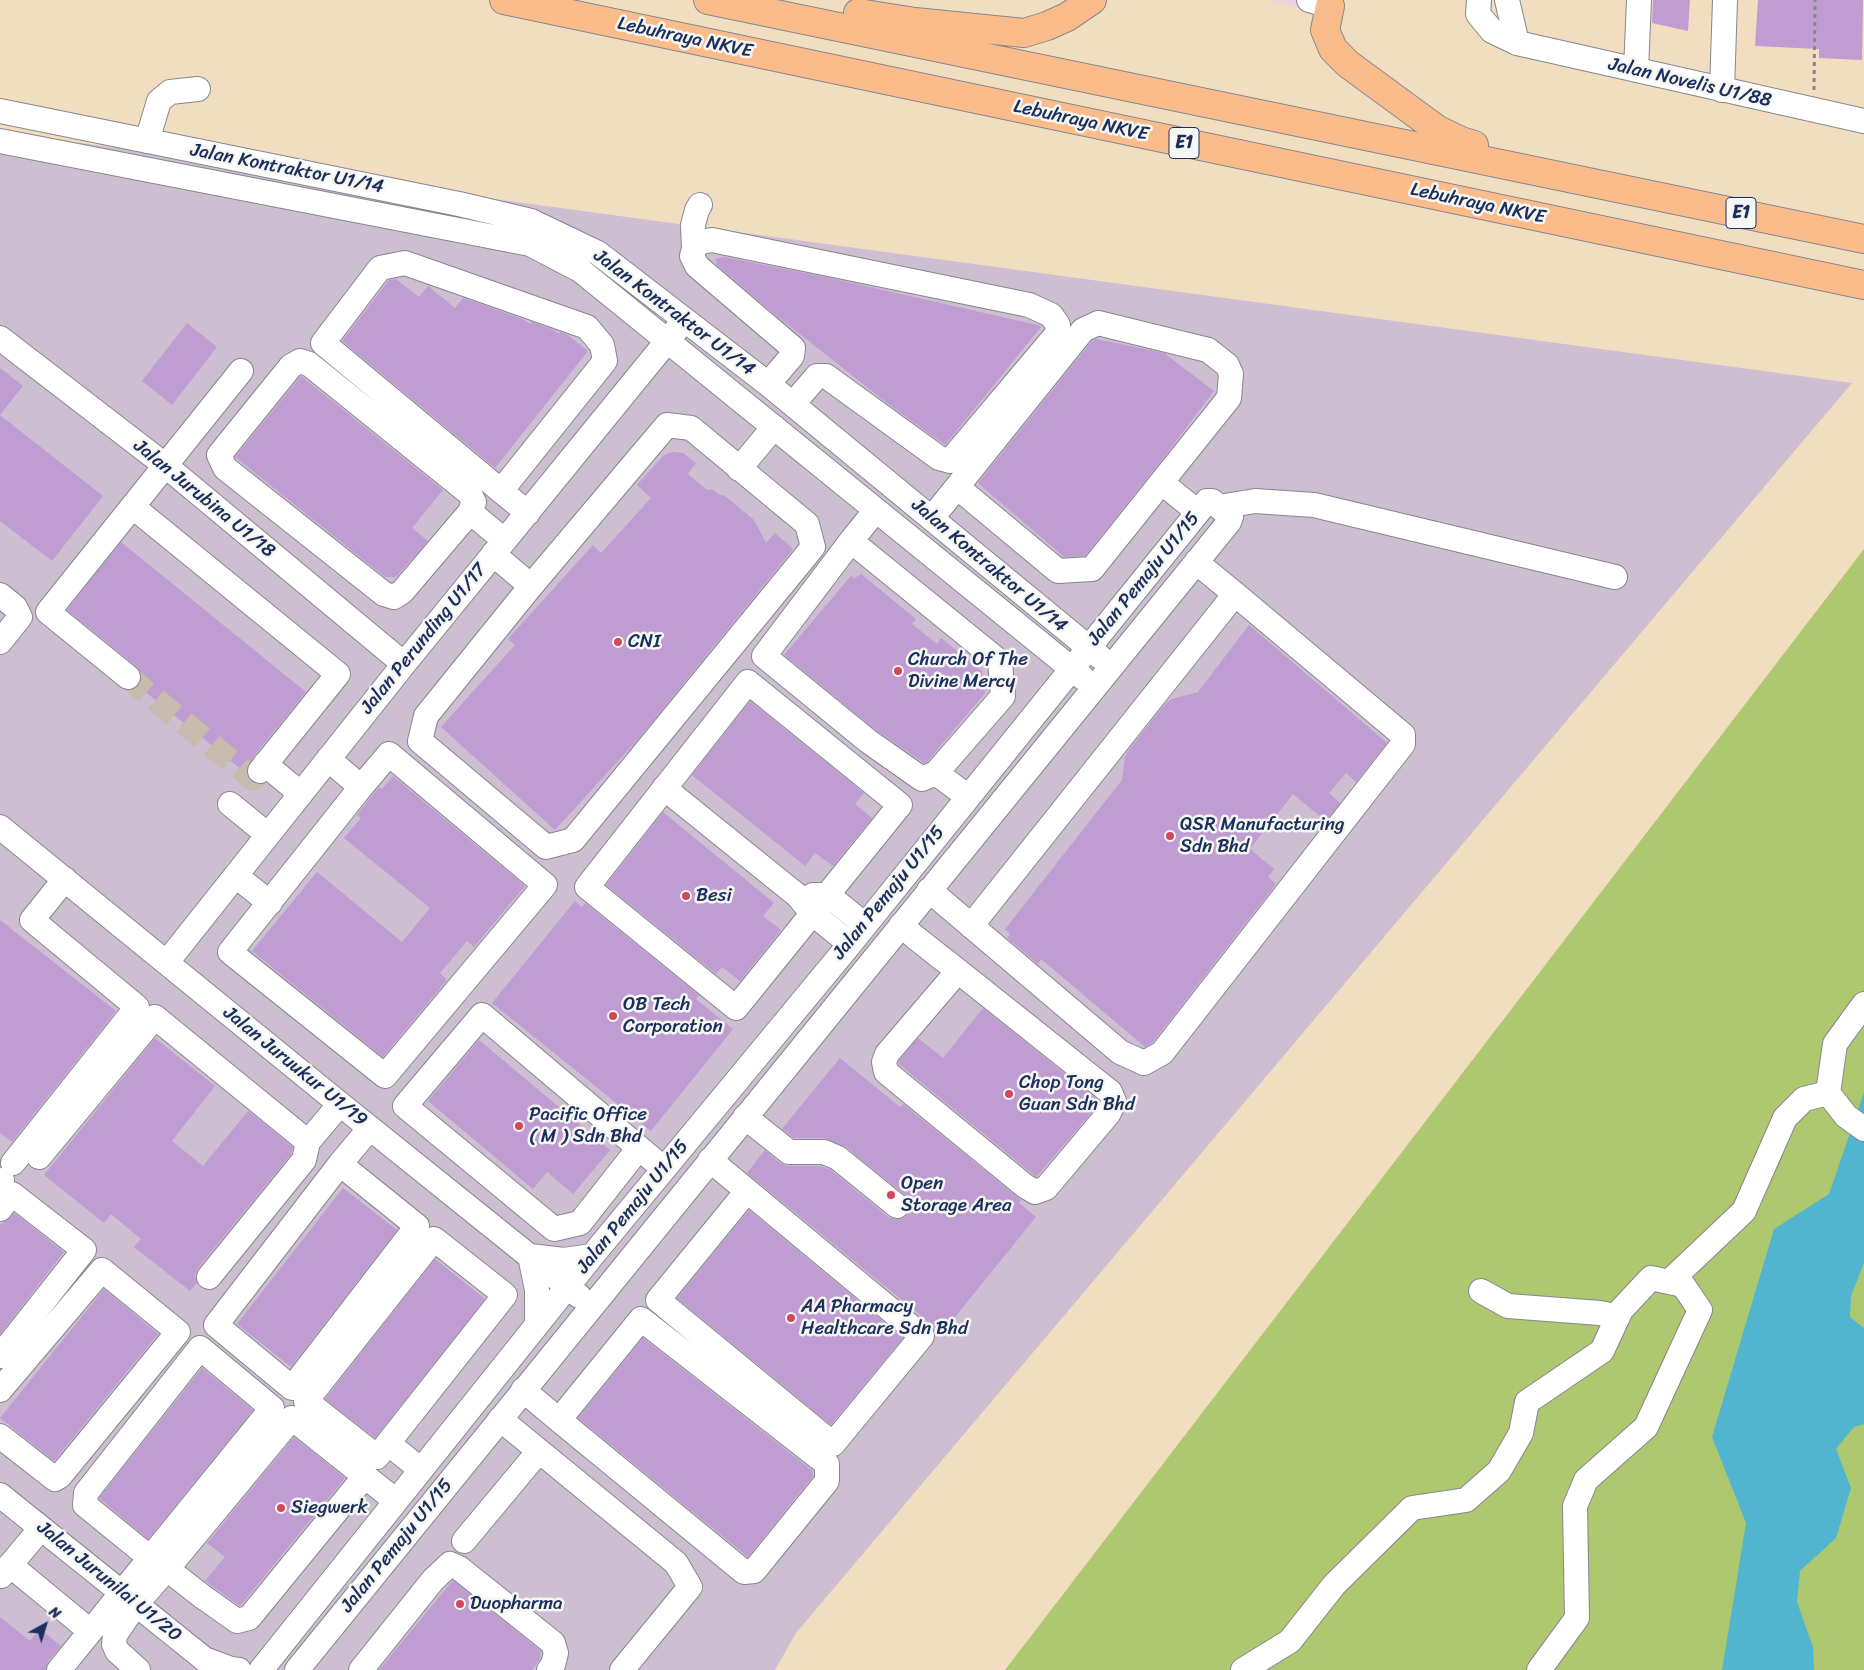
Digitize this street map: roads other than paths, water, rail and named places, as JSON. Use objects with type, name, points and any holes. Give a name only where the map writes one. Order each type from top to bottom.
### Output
[{"type":"highway","name":"Lebuhraya NKVE","points":[[504,0],[1864,285]]},
{"type":"highway","name":"E1","points":[[708,0],[1864,239]]},
{"type":"highway","points":[[775,0],[914,22],[1024,33],[1067,18],[1092,0]]},
{"type":"highway","points":[[1324,2],[1325,30],[1333,49],[1348,64],[1438,130],[1461,141],[1540,162],[1617,187]]},
{"type":"street","name":"Jalan Novelis U1/88","points":[[1479,0],[1478,14],[1492,31],[1517,43],[1864,121]]},
{"type":"street","points":[[1507,0],[1517,43]]},
{"type":"street","points":[[1636,70],[1639,0]]},
{"type":"street","points":[[1722,90],[1725,0]]},
{"type":"street","points":[[146,141],[159,101],[170,92],[198,89]]},
{"type":"street","name":"Jalan Kontraktor U1/14","points":[[0,111],[459,204],[531,221],[598,253],[793,404],[1111,666]]},
{"type":"street","name":"Jalan Kontraktor U1/14","points":[[0,141],[530,244],[580,270],[1094,687]]},
{"type":"street","points":[[700,205],[693,225],[694,249],[692,256],[697,266],[793,348],[792,356],[768,384]]},
{"type":"street","points":[[694,249],[700,242],[712,240],[1029,305],[1051,316],[1058,325],[1057,334],[950,460],[939,458],[826,376],[817,376],[793,404]]},
{"type":"street","points":[[501,491],[605,360],[602,345],[587,328],[406,263],[380,268],[323,343],[501,491],[528,512]]},
{"type":"street","name":"Jalan Perunding U1/17","points":[[167,962],[498,547],[685,319]]},
{"type":"street","points":[[932,518],[1083,330],[1098,323],[1208,350],[1227,365],[1231,374],[1228,398],[1092,570],[1058,571],[957,487]]},
{"type":"street","name":"Jalan Jurubina U1/18","points":[[0,338],[166,466],[404,664]]},
{"type":"street","points":[[300,361],[309,364],[469,493],[474,502],[470,512],[402,592],[394,597],[384,594],[225,468],[219,455],[291,366],[300,361]]},
{"type":"street","points":[[128,677],[48,612],[241,371]]},
{"type":"street","points":[[667,424],[691,428],[807,524],[813,547],[573,840],[546,847],[420,741],[426,716],[531,586],[667,424]]},
{"type":"street","points":[[739,469],[774,427]]},
{"type":"street","points":[[1162,483],[1208,509],[1255,501],[1314,506],[1615,577]]},
{"type":"street","points":[[133,507],[338,674],[263,768],[301,794]]},
{"type":"street","name":"Jalan Pemaju U1/15","points":[[260,1669],[592,1256],[850,944],[967,796],[1088,648],[1208,509],[1231,517],[297,1670]]},
{"type":"street","points":[[851,541],[1000,662],[1002,696],[936,773],[922,779],[868,741],[764,656],[851,541],[876,510]]},
{"type":"street","points":[[470,512],[531,586]]},
{"type":"street","points":[[929,890],[1120,1052],[1144,1063],[1162,1053],[1403,744],[1403,735],[1398,729],[1196,562]]},
{"type":"street","points":[[972,926],[1235,594]]},
{"type":"street","points":[[0,595],[15,607],[20,618],[0,642]]},
{"type":"street","points":[[748,682],[900,805],[828,894],[805,905],[736,1008],[587,887],[748,682]]},
{"type":"street","points":[[389,754],[546,885],[385,1076],[230,952],[362,787],[389,754]]},
{"type":"street","points":[[328,759],[362,787]]},
{"type":"street","points":[[936,773],[967,796]]},
{"type":"street","points":[[664,788],[850,944]]},
{"type":"street","points":[[230,804],[268,835]]},
{"type":"street","name":"Jalan Juruukur U1/19","points":[[0,827],[591,1306]]},
{"type":"street","points":[[236,876],[270,902]]},
{"type":"street","points":[[5,1175],[137,1007],[32,920],[64,879]]},
{"type":"street","points":[[828,894],[864,925]]},
{"type":"street","points":[[901,925],[1110,1092],[1114,1101],[1109,1113],[1046,1188],[1035,1192],[1025,1186],[886,1072],[884,1062],[887,1054],[958,971]]},
{"type":"street","points":[[1828,1094],[1835,1044],[1864,1004]]},
{"type":"street","points":[[639,1148],[580,1223],[554,1229],[405,1106],[482,1015],[664,1169]]},
{"type":"street","points":[[39,1157],[155,1017],[308,1142]]},
{"type":"street","points":[[1828,1094],[1855,1122]]},
{"type":"street","points":[[1669,1282],[1744,1212],[1785,1118],[1804,1099],[1828,1094]]},
{"type":"street","points":[[209,1277],[304,1160],[308,1142],[340,1104]]},
{"type":"street","points":[[745,1117],[789,1152],[824,1152],[838,1158],[898,1206]]},
{"type":"street","points":[[340,1164],[417,1226],[292,1388],[216,1325],[340,1164],[370,1128]]},
{"type":"street","points":[[710,1160],[922,1336],[833,1444],[658,1300],[747,1192]]},
{"type":"street","points":[[0,1209],[12,1194],[84,1250],[0,1356]]},
{"type":"street","points":[[434,1239],[505,1295],[388,1443],[377,1457],[306,1401],[434,1239]]},
{"type":"street","points":[[537,1324],[537,1290],[530,1256],[564,1260],[592,1256]]},
{"type":"street","points":[[0,1390],[102,1270],[178,1332],[60,1476],[55,1479],[0,1436]]},
{"type":"street","points":[[1243,1670],[1290,1641],[1334,1585],[1412,1508],[1466,1500],[1500,1471],[1521,1433],[1527,1402],[1602,1350],[1621,1310],[1651,1278],[1683,1285],[1700,1310],[1646,1427],[1586,1480],[1574,1506],[1576,1618],[1539,1670]]},
{"type":"street","points":[[1482,1291],[1508,1306],[1600,1313],[1618,1317]]},
{"type":"street","points":[[523,1390],[559,1420],[744,1572],[754,1571],[827,1481],[827,1464],[641,1319],[559,1420]]},
{"type":"street","points":[[59,1670],[90,1631],[129,1599],[158,1563],[272,1408],[200,1348],[86,1493],[85,1505],[158,1563],[237,1621],[248,1618],[364,1476]]},
{"type":"street","points":[[158,1563],[292,1418],[396,1501]]},
{"type":"street","points":[[500,1419],[676,1563],[690,1587],[622,1670]]},
{"type":"street","points":[[388,1443],[421,1470]]},
{"type":"street","points":[[464,1541],[539,1451]]},
{"type":"street","name":"Jalan Jurunilai U1/20","points":[[0,1495],[210,1666],[239,1670]]},
{"type":"street","points":[[41,1528],[5,1571],[90,1631]]},
{"type":"street","points":[[361,1670],[433,1580],[450,1564],[459,1568],[552,1643],[556,1653],[554,1665],[549,1670]]},
{"type":"street","points":[[129,1599],[121,1624],[115,1635],[114,1644],[117,1651],[138,1670]]},
{"type":"water","points":[[1864,1092],[1864,1263],[1851,1296],[1850,1317],[1864,1328],[1864,1424],[1854,1427],[1836,1449],[1851,1488],[1836,1538],[1800,1571],[1797,1602],[1813,1647],[1814,1670],[1722,1670],[1746,1523],[1712,1437],[1774,1229],[1829,1194]]},
{"type":"tunnel","points":[[128,677],[253,779],[260,771]]},
{"type":"place","name":"CNI","points":[[618,642]]},
{"type":"place","name":"Church Of The Divine Mercy","points":[[898,671]]},
{"type":"place","name":"QSR Manufacturing Sdn Bhd","points":[[1170,836]]},
{"type":"place","name":"Besi","points":[[686,896]]},
{"type":"place","name":"OB Tech Corporation","points":[[613,1016]]},
{"type":"place","name":"Chop Tong Guan Sdn Bhd","points":[[1009,1094]]},
{"type":"place","name":"Pacific Office ( M ) Sdn Bhd","points":[[519,1126]]},
{"type":"place","name":"Open Storage Area","points":[[891,1195]]},
{"type":"place","name":"AA Pharmacy Healthcare Sdn Bhd","points":[[791,1318]]},
{"type":"place","name":"Siegwerk","points":[[281,1508]]},
{"type":"place","name":"Duopharma","points":[[460,1604]]}]
